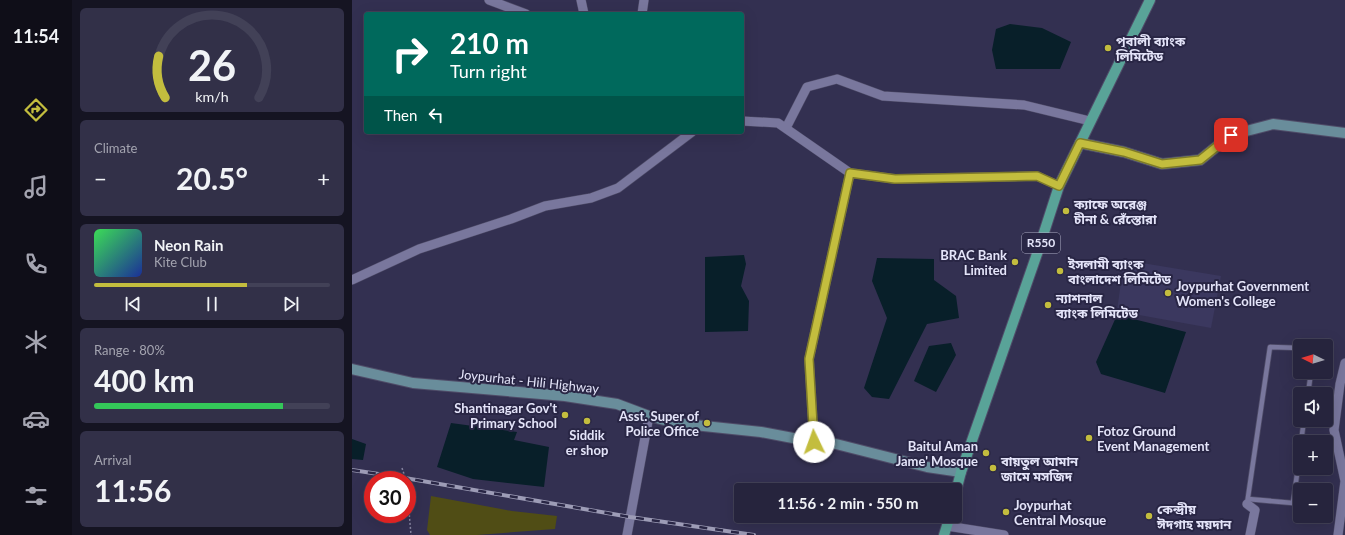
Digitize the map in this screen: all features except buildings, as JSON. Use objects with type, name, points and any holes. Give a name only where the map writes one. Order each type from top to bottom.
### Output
[{"type":"main road","name":"R550","points":[[958,483],[1059,186],[1150,0]]},
{"type":"main road","points":[[1080,143],[1124,152],[1162,164],[1200,160],[1231,135],[1273,124],[1345,133]]},
{"type":"main road","name":"Joypurhat - Hili Highway","points":[[352,369],[427,384],[565,396],[617,404],[649,416],[675,423],[761,432],[814,442],[832,443],[927,467],[961,472]]},
{"type":"street","points":[[488,0],[521,12]]},
{"type":"street","points":[[581,0],[584,12]]},
{"type":"street","points":[[642,12],[644,0]]},
{"type":"street","points":[[786,128],[807,87],[837,79],[883,96],[1024,106],[1090,121]]},
{"type":"street","points":[[744,121],[778,123],[850,173],[895,179],[1037,176],[1059,186]]},
{"type":"street","points":[[352,280],[419,249],[510,219],[544,206],[591,198],[618,188],[687,134]]},
{"type":"street","points":[[814,442],[809,359],[850,173]]},
{"type":"street","points":[[1338,535],[1345,481],[1334,430],[1340,384],[1345,363]]},
{"type":"street","points":[[627,535],[649,416]]},
{"type":"street","points":[[1248,501],[1255,510],[1250,535]]},
{"type":"street","points":[[947,526],[1004,535]]},
{"type":"lane","points":[[1293,348],[1270,347],[1248,501],[1293,503],[1297,475]]},
{"type":"path","points":[[410,523],[411,535]]},
{"type":"shaded area","name":"Joypurhat Government Women's College","points":[[1124,260],[1221,276],[1211,328],[1117,311]]},
{"type":"shaded area","points":[[431,496],[512,511],[557,516],[555,529],[477,535],[430,535],[427,530]]},
{"type":"water","points":[[1010,24],[1042,28],[1071,42],[1060,69],[996,69],[992,50],[996,29]]},
{"type":"water","points":[[744,255],[746,264],[741,286],[749,301],[748,331],[705,332],[705,257]]},
{"type":"water","points":[[877,258],[934,259],[934,280],[956,296],[959,318],[927,324],[889,399],[872,397],[864,388],[887,318],[872,281]]},
{"type":"water","points":[[1117,315],[1186,332],[1165,393],[1101,374],[1096,362]]},
{"type":"water","points":[[951,343],[956,355],[936,392],[914,381],[929,346]]},
{"type":"water","points":[[451,423],[517,432],[514,440],[549,447],[544,487],[473,479],[437,467]]},
{"type":"water","points":[[352,439],[366,444],[363,460],[352,459]]},
{"type":"railway","points":[[352,470],[630,517],[754,535]]},
{"type":"place","name":"পূবালী ব্যাংক লিমিটেড","points":[[1108,48]]},
{"type":"place","name":"ক্যাফে অরেঞ্জ চীনা & রেঁস্তোরা","points":[[1066,211]]},
{"type":"place","name":"BRAC Bank Limited","points":[[1015,262]]},
{"type":"place","name":"ইসলামী ব্যাংক বাংলাদেশ লিমিটেড","points":[[1060,271]]},
{"type":"place","name":"Joypurhat Government Women's College","points":[[1168,293]]},
{"type":"place","name":"ন্যাশনাল ব্যাংক লিমিটেড","points":[[1048,305]]},
{"type":"place","name":"Shantinagar Gov't Primary School","points":[[565,415]]},
{"type":"place","name":"Siddik er shop","points":[[587,421]]},
{"type":"place","name":"Asst. Super of Police Office","points":[[707,423]]},
{"type":"place","name":"Fotoz Ground Event Management","points":[[1089,438]]},
{"type":"place","name":"Baitul Aman Jame' Mosque","points":[[986,453]]},
{"type":"place","name":"বায়তুল আমান জামে মসজিদ","points":[[993,468]]},
{"type":"place","name":"Joypurhat Central Mosque","points":[[1006,512]]},
{"type":"place","name":"কেন্দ্রীয় ঈদগাহ ময়দান","points":[[1149,516]]},
{"type":"route","points":[[814,442],[809,359],[850,173],[895,179],[1037,176],[1059,186],[1080,143],[1124,152],[1162,164],[1200,160],[1231,135]]}]
